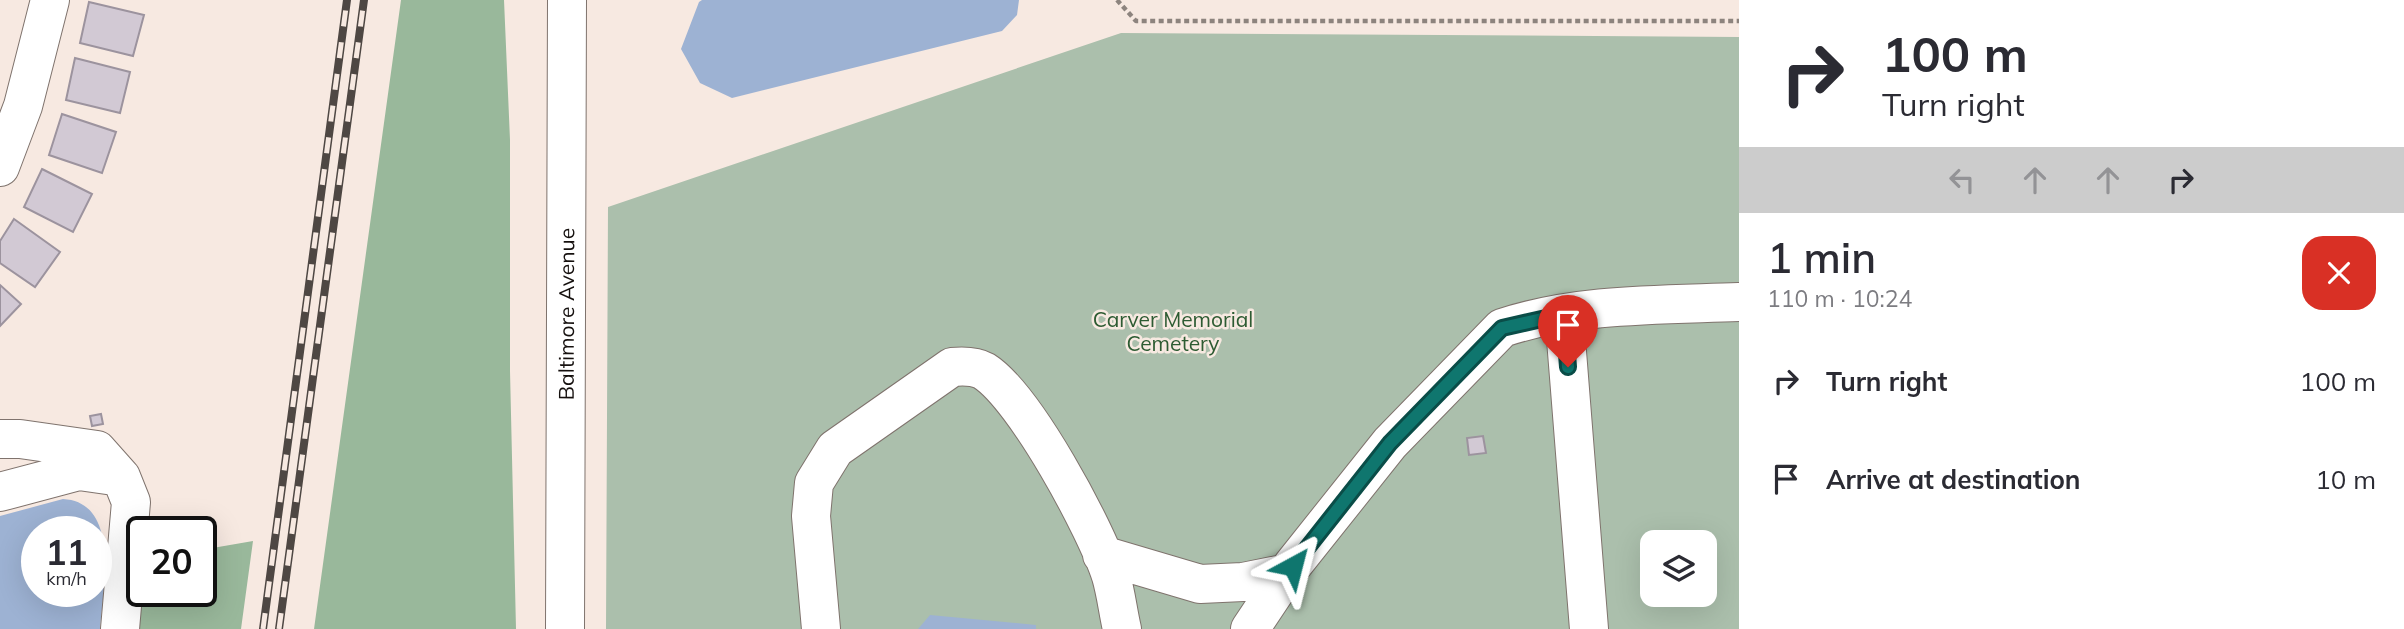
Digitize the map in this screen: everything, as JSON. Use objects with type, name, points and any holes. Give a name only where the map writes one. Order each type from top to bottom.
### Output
[{"type":"main road","points":[[0,167],[23,106],[50,0]]},
{"type":"main road","name":"Baltimore Avenue","points":[[565,629],[567,0]]},
{"type":"main road","points":[[1250,629],[1288,573],[1390,443],[1502,328],[1609,307],[1739,302]]},
{"type":"main road","points":[[1564,314],[1589,629]]},
{"type":"main road","points":[[821,629],[811,516],[814,483],[835,449],[952,367],[966,366],[983,370],[999,384],[1030,423],[1091,526],[1111,576],[1122,629]]},
{"type":"main road","points":[[0,439],[20,439],[97,450],[121,477],[131,502],[120,629]]},
{"type":"main road","points":[[0,492],[79,471],[121,477]]},
{"type":"main road","points":[[1102,555],[1200,584],[1243,582],[1288,573]]},
{"type":"path","points":[[1117,0],[1136,21],[1739,21]]},
{"type":"green space","points":[[401,0],[504,0],[510,140],[510,371],[516,629],[314,629]]},
{"type":"green space","name":"Carver Memorial Cemetery","points":[[1121,33],[1739,37],[1739,629],[606,629],[608,207]]},
{"type":"green space","points":[[253,541],[241,629],[138,629],[140,607],[217,607],[217,547]]},
{"type":"water","points":[[702,0],[1019,0],[1017,15],[1002,31],[732,98],[700,83],[681,49]]},
{"type":"water","points":[[63,499],[81,504],[94,516],[21,516],[21,607],[102,607],[100,629],[0,629],[0,516]]},
{"type":"water","points":[[930,615],[1036,625],[1036,629],[918,629]]},
{"type":"building","points":[[89,2],[144,15],[133,56],[80,43]]},
{"type":"building","points":[[75,58],[130,72],[120,113],[66,100]]},
{"type":"building","points":[[62,114],[116,132],[102,173],[49,155]]},
{"type":"building","points":[[42,169],[92,194],[73,232],[24,207]]},
{"type":"building","points":[[14,219],[60,252],[35,287],[0,263],[0,241]]},
{"type":"building","points":[[0,285],[21,304],[0,326]]},
{"type":"building","points":[[101,414],[103,424],[92,426],[90,416]]},
{"type":"building","points":[[1483,436],[1486,453],[1469,455],[1467,438]]},
{"type":"railway","points":[[263,629],[347,0]]},
{"type":"railway","points":[[279,629],[364,0]]},
{"type":"route","points":[[1293,566],[1390,443],[1502,328],[1564,314],[1568,367]]}]
